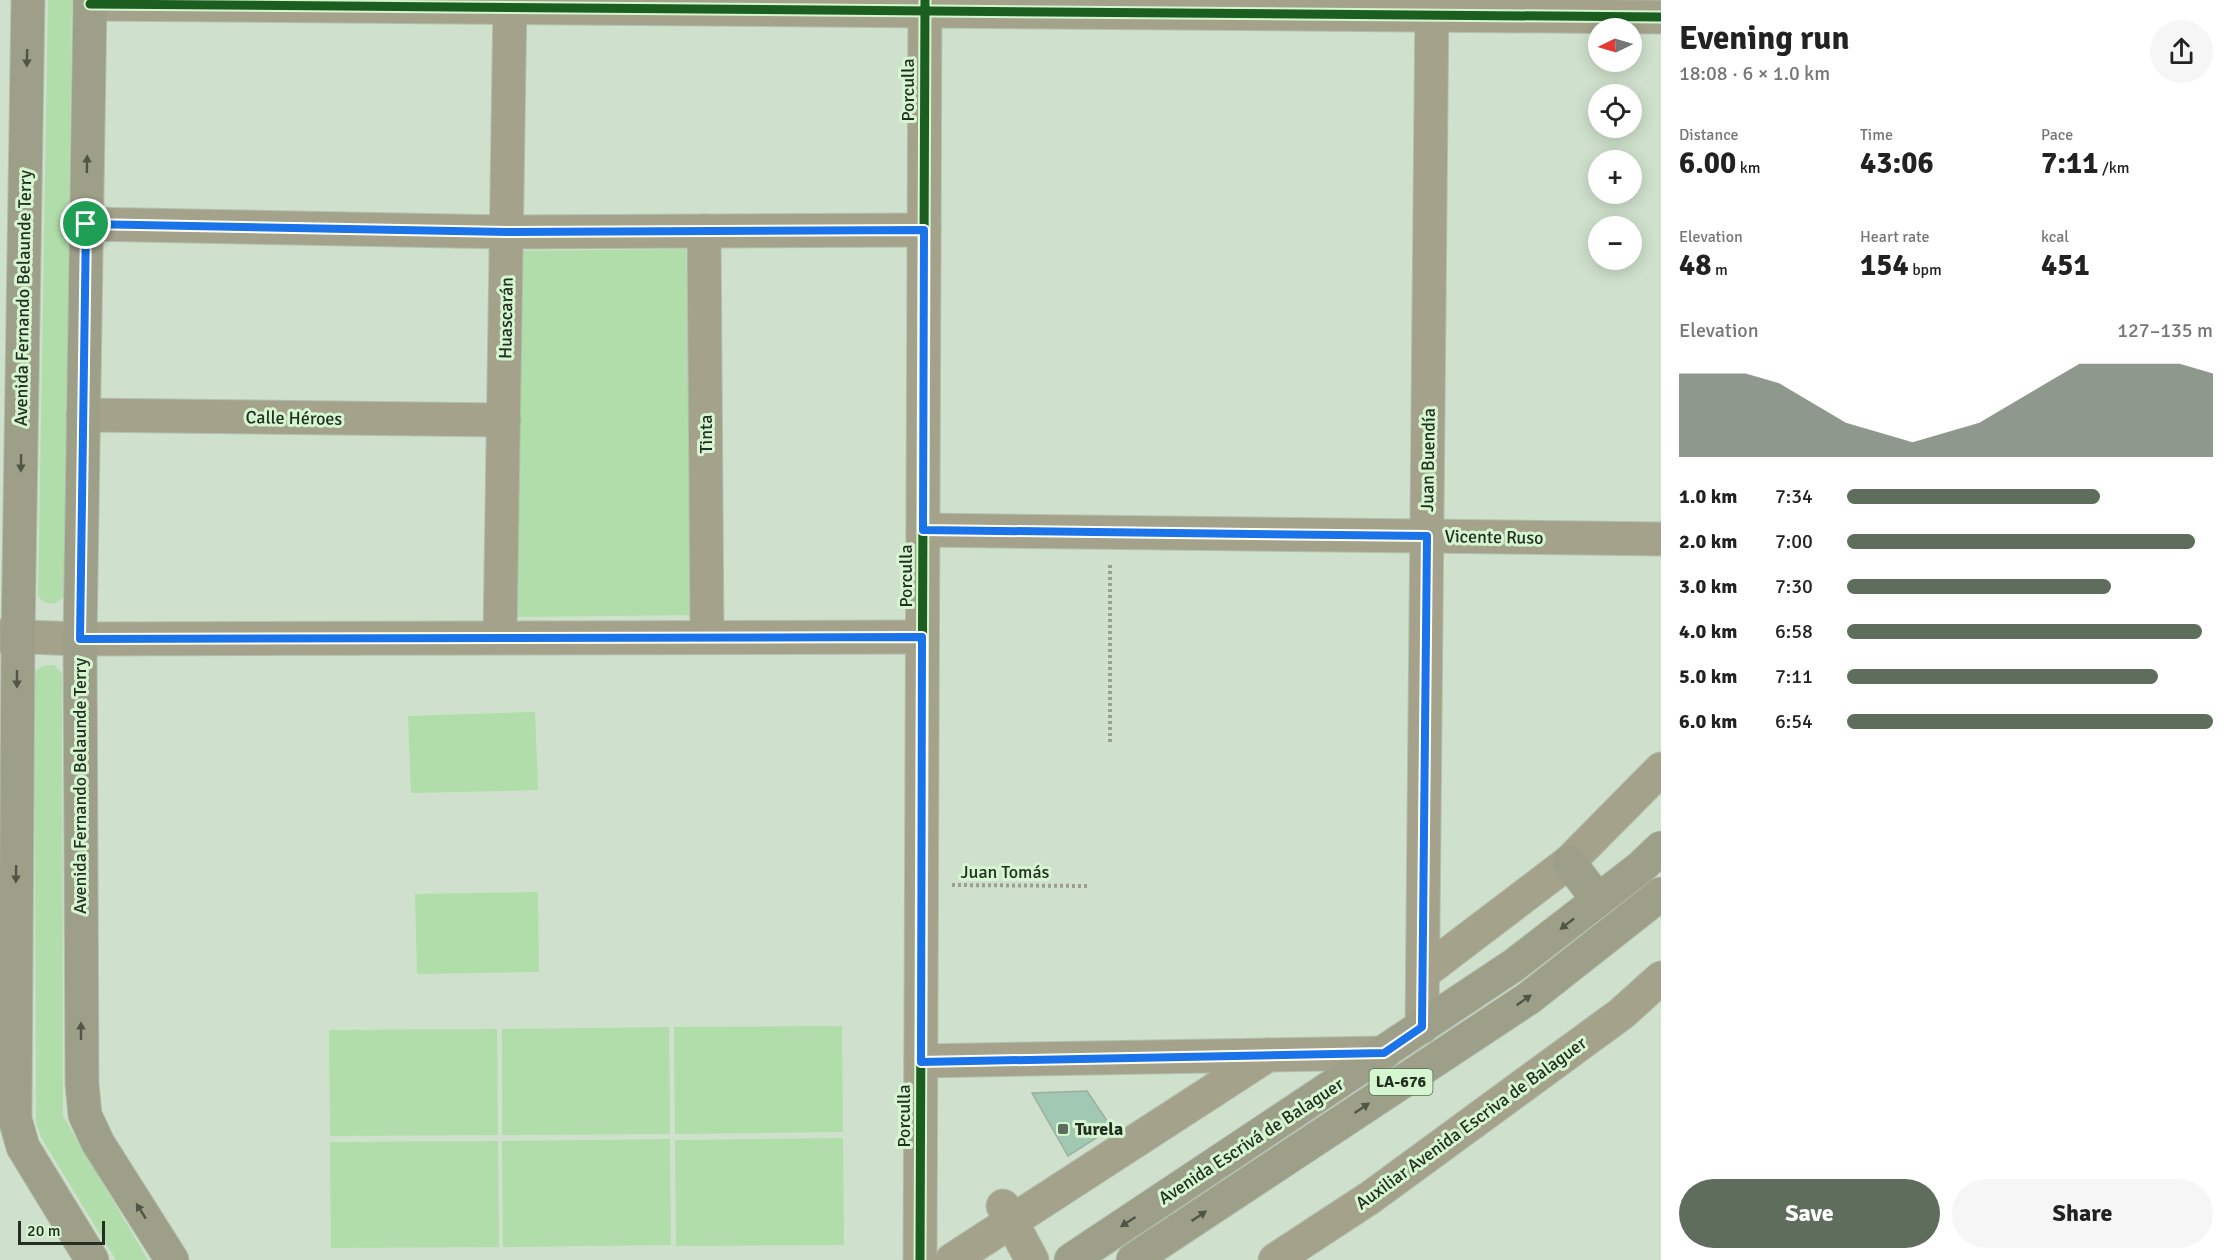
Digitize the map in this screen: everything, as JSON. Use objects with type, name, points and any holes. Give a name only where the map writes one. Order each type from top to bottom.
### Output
[{"type":"main road","name":"Avenida Fernando Belaunde Terry","points":[[28,0],[9,637],[7,1042],[15,1119],[23,1147],[92,1260]]},
{"type":"main road","name":"Avenida Fernando Belaunde Terry","points":[[90,2],[80,639],[82,1084],[85,1115],[98,1143],[172,1260]]},
{"type":"main road","name":"Avenida Escrivá de Balaguer","points":[[1071,1260],[1514,965],[1661,848]]},
{"type":"main road","points":[[1569,862],[1598,900]]},
{"type":"main road","name":"Avenida Escrivá de Balaguer","points":[[1133,1260],[1529,998],[1661,894]]},
{"type":"street","points":[[90,2],[1432,8],[1661,17]]},
{"type":"street","name":"Huascarán","points":[[500,636],[510,4]]},
{"type":"street","name":"Porculla","points":[[920,1260],[925,6]]},
{"type":"street","name":"Juan Buendía","points":[[1422,1027],[1432,8]]},
{"type":"street","points":[[86,224],[507,232],[924,230]]},
{"type":"street","name":"Tinta","points":[[704,231],[707,637]]},
{"type":"street","name":"Calle Héroes","points":[[84,415],[504,420]]},
{"type":"street","name":"Vicente Ruso","points":[[923,530],[1661,539]]},
{"type":"street","points":[[9,637],[80,639],[500,636],[922,637]]},
{"type":"street","points":[[1422,974],[1569,862],[1661,769]]},
{"type":"street","name":"Auxiliar Avenida Escriva de Balaguer","points":[[1275,1260],[1390,1183],[1621,1014],[1661,978]]},
{"type":"street","points":[[921,1062],[1384,1053]]},
{"type":"street","points":[[952,1260],[1007,1213],[1268,1055]]},
{"type":"street","points":[[1007,1213],[1032,1260]]},
{"type":"path","points":[[1110,532],[1110,742]]},
{"type":"green space","points":[[48,0],[72,0],[64,596],[58,602],[51,604],[44,602],[38,596]]},
{"type":"green space","points":[[686,249],[696,615],[517,617],[522,251]]},
{"type":"green space","points":[[54,665],[62,674],[63,1116],[148,1260],[116,1260],[42,1139],[36,1123],[34,672],[43,666]]},
{"type":"green space","points":[[535,712],[538,790],[411,793],[408,716]]},
{"type":"green space","points":[[538,892],[539,972],[417,974],[415,894]]},
{"type":"green space","points":[[842,1026],[843,1132],[675,1134],[674,1027]]},
{"type":"green space","points":[[669,1027],[670,1134],[502,1135],[502,1029]]},
{"type":"green space","points":[[497,1029],[498,1135],[330,1136],[329,1030]]},
{"type":"green space","points":[[843,1138],[844,1245],[676,1246],[675,1140]]},
{"type":"green space","points":[[670,1139],[671,1245],[503,1247],[502,1141]]},
{"type":"green space","points":[[498,1141],[499,1247],[331,1248],[330,1142]]},
{"type":"building","points":[[1087,1091],[1112,1128],[1068,1156],[1032,1093]]},
{"type":"cycle path","points":[[920,1260],[925,0]]},
{"type":"cycle path","points":[[90,4],[1661,17]]},
{"type":"place","name":"Turela","points":[[1063,1129]]},
{"type":"route","points":[[86,224],[507,232],[924,230],[923,530],[1427,536],[1422,1027],[1384,1053],[921,1062],[922,637],[500,636],[80,639],[86,224]]}]
